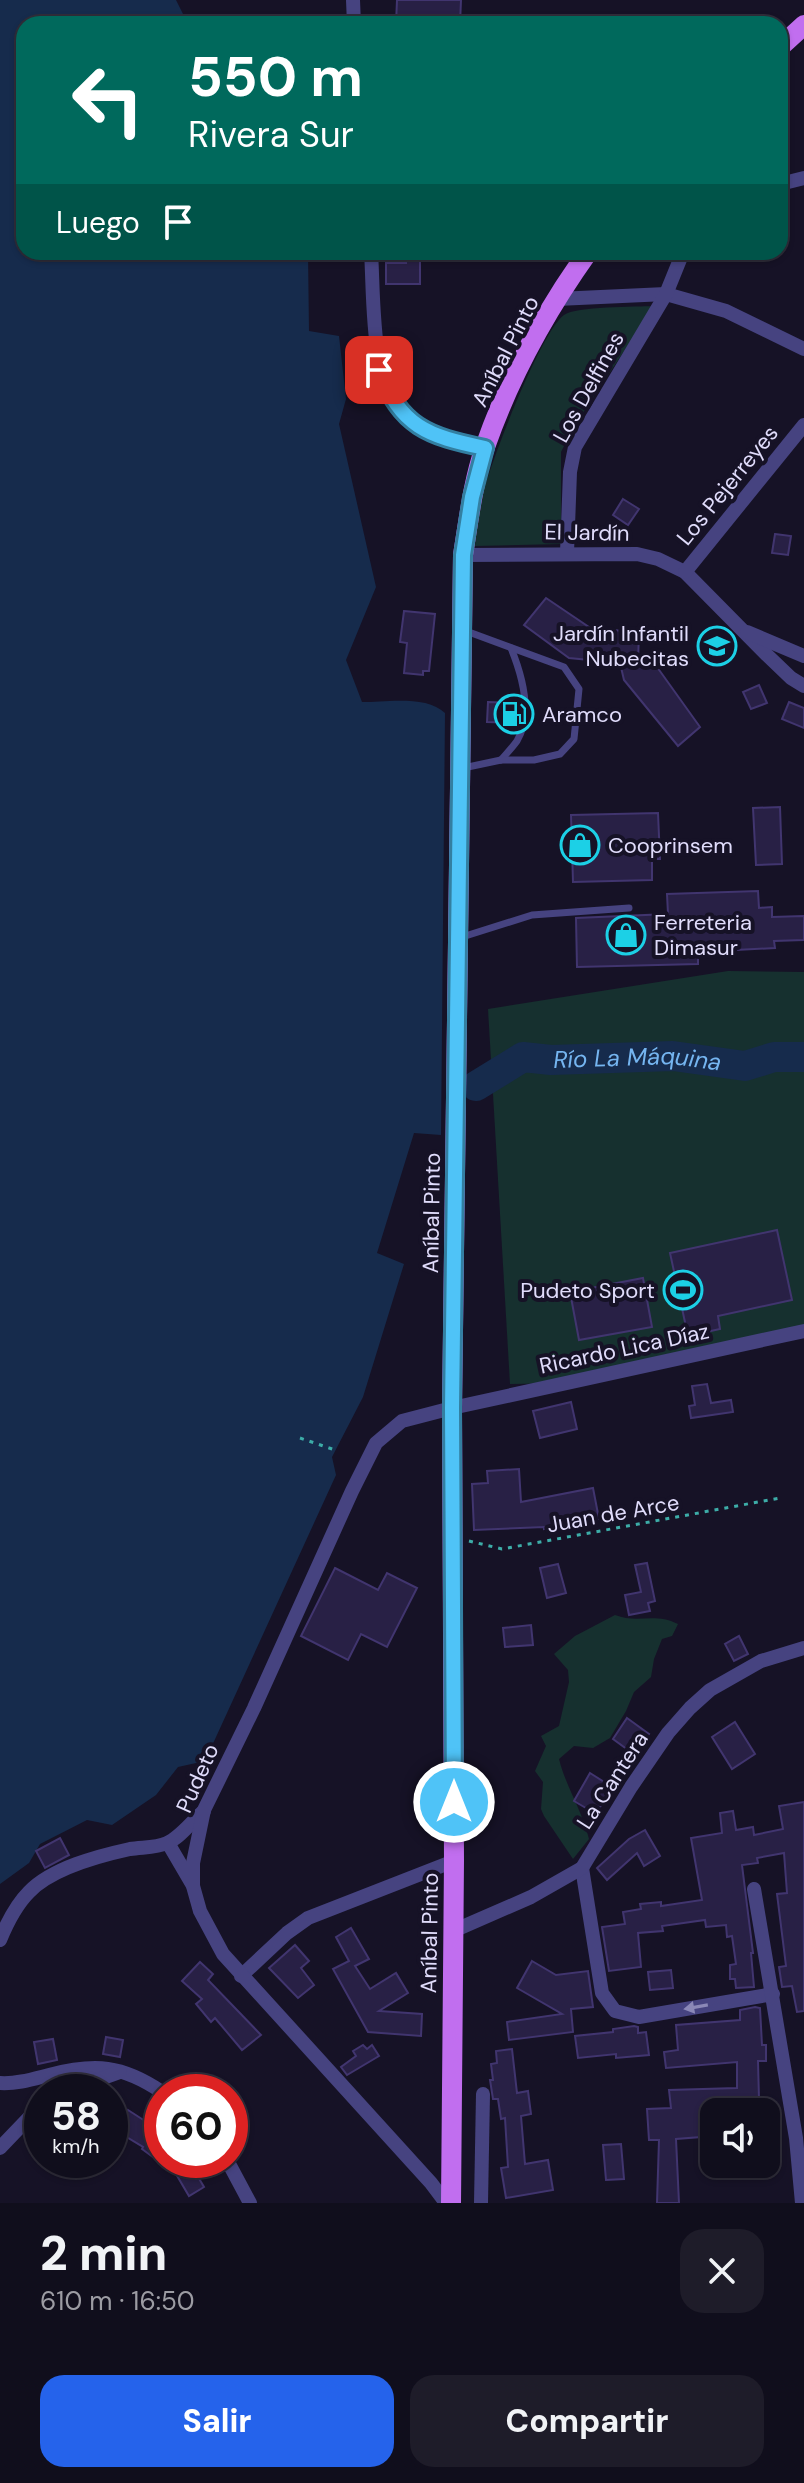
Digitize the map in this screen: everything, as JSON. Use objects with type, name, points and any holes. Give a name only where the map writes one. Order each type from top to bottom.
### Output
[{"type":"main road","points":[[788,40],[804,25]]},
{"type":"main road","name":"Aníbal Pinto","points":[[448,2203],[454,1861],[452,1408],[463,555],[472,497],[485,448],[518,372],[557,299],[583,260]]},
{"type":"street","points":[[372,260],[379,370],[394,404],[403,416],[430,432],[485,448]]},
{"type":"street","name":"Los Delfines","points":[[567,553],[570,472],[575,447],[666,294],[680,260]]},
{"type":"street","points":[[557,299],[666,294],[726,311],[804,349]]},
{"type":"street","name":"Los Pejerreyes","points":[[685,572],[804,425]]},
{"type":"street","name":"El Jardín","points":[[463,555],[637,554],[658,559],[685,572],[791,678],[804,686]]},
{"type":"street","points":[[743,631],[804,656]]},
{"type":"street","name":"Ricardo Lica Díaz","points":[[452,1408],[804,1331]]},
{"type":"street","name":"Pudeto","points":[[448,2203],[223,1954],[200,1911],[193,1886],[193,1863],[204,1810],[376,1443],[402,1421],[452,1408]]},
{"type":"street","name":"La Cantera","points":[[453,1931],[531,1897],[582,1868],[668,1733],[690,1708],[710,1690],[761,1661],[804,1648]]},
{"type":"street","points":[[0,1940],[29,1892],[58,1872],[128,1850],[168,1843],[204,1810]]},
{"type":"street","points":[[168,1843],[193,1886]]},
{"type":"street","points":[[241,1976],[287,1933],[308,1918],[454,1861]]},
{"type":"street","points":[[582,1868],[602,1993],[615,2011],[639,2017],[773,1994]]},
{"type":"street","points":[[754,1889],[800,2137],[802,2203]]},
{"type":"street","points":[[0,2083],[27,2081],[90,2066],[122,2072],[144,2081]]},
{"type":"street","points":[[116,2074],[122,2072]]},
{"type":"street","points":[[481,2203],[483,2094]]},
{"type":"street","points":[[0,2148],[24,2123]]},
{"type":"street","points":[[237,2178],[250,2203]]},
{"type":"lane","points":[[461,769],[501,760],[534,760],[560,754],[574,739],[579,689],[564,667],[463,629]]},
{"type":"lane","points":[[501,760],[519,738],[525,704],[520,670],[511,647]]},
{"type":"lane","points":[[459,938],[532,915],[629,908]]},
{"type":"path","points":[[300,1438],[335,1450]]},
{"type":"path","name":"Juan de Arce","points":[[453,1536],[502,1549],[780,1498]]},
{"type":"green space","points":[[654,306],[573,428],[561,452],[561,544],[475,546],[480,504],[493,463],[529,374],[554,327],[571,312]]},
{"type":"green space","points":[[728,971],[804,972],[804,1336],[573,1383],[510,1384],[488,1009]]},
{"type":"green space","points":[[615,1615],[631,1619],[661,1619],[678,1624],[672,1636],[662,1639],[651,1677],[634,1692],[610,1738],[593,1748],[574,1746],[559,1759],[589,1839],[573,1859],[544,1816],[541,1809],[543,1782],[535,1771],[546,1746],[541,1736],[559,1726],[569,1682],[568,1670],[554,1654],[575,1636]]},
{"type":"water","points":[[0,0],[176,0],[184,16],[16,16],[16,260],[308,260],[309,331],[339,336],[346,399],[339,424],[376,587],[346,660],[362,702],[417,702],[437,707],[445,713],[441,1135],[414,1133],[377,1253],[404,1264],[363,1397],[332,1457],[336,1475],[205,1761],[178,1767],[156,1795],[112,1825],[87,1820],[40,1844],[29,1863],[0,1884]]},
{"type":"building","points":[[397,0],[461,0],[460,16],[396,16]]},
{"type":"building","points":[[406,260],[420,260],[420,284],[386,284],[386,263],[406,263]]},
{"type":"building","points":[[623,499],[639,509],[628,525],[613,515]]},
{"type":"building","points":[[775,534],[791,536],[788,555],[772,553]]},
{"type":"building","points":[[546,598],[589,627],[639,633],[638,662],[652,660],[700,727],[678,746],[624,680],[620,663],[569,658],[524,625]]},
{"type":"building","points":[[404,611],[435,614],[429,671],[423,671],[423,675],[404,673],[407,643],[400,642]]},
{"type":"building","points":[[759,685],[767,703],[751,709],[743,692]]},
{"type":"building","points":[[488,702],[518,703],[517,723],[487,722]]},
{"type":"building","points":[[789,702],[804,708],[804,728],[782,719]]},
{"type":"building","points":[[780,807],[782,864],[756,865],[753,808]]},
{"type":"building","points":[[658,813],[660,859],[652,859],[652,880],[573,882],[571,815]]},
{"type":"building","points":[[758,891],[759,908],[772,907],[772,917],[804,916],[804,940],[774,941],[775,948],[698,952],[698,964],[577,967],[576,918],[668,914],[667,894]]},
{"type":"building","points":[[777,1230],[792,1300],[718,1316],[720,1329],[688,1336],[670,1253]]},
{"type":"building","points":[[643,1278],[652,1327],[579,1340],[570,1292]]},
{"type":"building","points":[[707,1384],[711,1403],[731,1400],[733,1412],[691,1418],[689,1406],[695,1405],[692,1386]]},
{"type":"building","points":[[571,1402],[577,1429],[540,1438],[533,1411]]},
{"type":"building","points":[[519,1469],[521,1502],[593,1488],[599,1519],[544,1529],[474,1530],[472,1484],[488,1483],[487,1471]]},
{"type":"building","points":[[647,1563],[655,1601],[648,1603],[650,1611],[629,1615],[625,1595],[641,1592],[635,1565]]},
{"type":"building","points":[[558,1564],[566,1593],[547,1598],[540,1568]]},
{"type":"building","points":[[335,1568],[378,1590],[387,1573],[417,1588],[387,1647],[361,1634],[348,1660],[301,1636]]},
{"type":"building","points":[[531,1625],[533,1645],[505,1647],[503,1628]]},
{"type":"building","points":[[739,1636],[748,1654],[734,1661],[725,1644]]},
{"type":"building","points":[[627,1718],[649,1734],[635,1755],[613,1739]]},
{"type":"building","points":[[735,1722],[755,1754],[732,1769],[712,1737]]},
{"type":"building","points":[[590,1773],[612,1787],[596,1814],[574,1801]]},
{"type":"building","points":[[804,1802],[804,2011],[797,2012],[792,1986],[782,1987],[779,1967],[786,1966],[777,1894],[787,1893],[784,1853],[757,1858],[758,1863],[742,1865],[754,1987],[736,1988],[735,1979],[730,1979],[730,1965],[736,1964],[732,1936],[727,1937],[726,1925],[706,1927],[705,1920],[662,1926],[663,1931],[638,1933],[641,1967],[609,1971],[602,1927],[625,1924],[623,1912],[641,1909],[640,1904],[661,1902],[661,1906],[702,1900],[691,1838],[722,1833],[720,1813],[733,1811],[736,1830],[753,1827],[754,1835],[783,1829],[779,1806]]},
{"type":"building","points":[[645,1830],[660,1856],[644,1866],[637,1853],[607,1880],[597,1868],[629,1839]]},
{"type":"building","points":[[60,1838],[69,1855],[45,1868],[36,1851]]},
{"type":"building","points":[[351,1928],[369,1959],[355,1966],[370,1989],[396,1973],[408,1993],[379,2011],[422,2014],[421,2036],[368,2032],[333,1969],[349,1961],[336,1937]]},
{"type":"building","points":[[295,1945],[309,1961],[301,1968],[314,1985],[298,1998],[269,1968]]},
{"type":"building","points":[[532,1961],[556,1975],[588,1971],[593,2007],[571,2009],[573,2032],[509,2040],[507,2022],[562,2014],[517,1988]]},
{"type":"building","points":[[200,1962],[213,1974],[208,1980],[261,2035],[242,2050],[215,2018],[211,2022],[196,2004],[202,1999],[182,1981]]},
{"type":"building","points":[[671,1970],[673,1988],[650,1990],[648,1972]]},
{"type":"building","points":[[760,2008],[766,2061],[758,2061],[759,2098],[700,2098],[700,2137],[676,2139],[679,2203],[657,2203],[659,2140],[649,2140],[647,2109],[671,2108],[669,2090],[737,2088],[737,2062],[666,2068],[664,2052],[678,2050],[676,2025],[740,2020],[740,2010]]},
{"type":"building","points":[[638,2027],[638,2033],[646,2032],[649,2055],[578,2058],[575,2036],[613,2032],[613,2029]]},
{"type":"building","points":[[106,2037],[123,2040],[120,2057],[103,2054]]},
{"type":"building","points":[[53,2039],[57,2060],[38,2064],[34,2042]]},
{"type":"building","points":[[363,2045],[367,2049],[372,2045],[379,2056],[347,2075],[341,2067],[356,2056],[353,2051]]},
{"type":"building","points":[[512,2049],[517,2093],[528,2091],[531,2114],[521,2116],[525,2164],[548,2160],[553,2190],[506,2198],[501,2168],[508,2167],[505,2118],[501,2119],[498,2099],[493,2099],[490,2080],[493,2080],[491,2064],[497,2063],[496,2051]]},
{"type":"building","points":[[128,2110],[144,2120],[144,2150],[128,2138]]},
{"type":"building","points":[[621,2144],[624,2179],[606,2180],[603,2145]]},
{"type":"building","points":[[178,2178],[199,2178],[204,2187],[189,2196]]},
{"type":"waterway","name":"Río La Máquina","points":[[476,1086],[523,1057],[551,1060],[673,1056],[745,1066],[774,1057],[804,1057]]},
{"type":"place","name":"Jardín Infantil Nubecitas","points":[[717,646]]},
{"type":"place","name":"Aramco","points":[[514,714]]},
{"type":"place","name":"Cooprinsem","points":[[580,845]]},
{"type":"place","name":"Ferreteria Dimasur","points":[[626,935]]},
{"type":"place","name":"Pudeto Sport","points":[[683,1290]]},
{"type":"route","points":[[379,370],[394,404],[403,416],[430,432],[485,448],[472,497],[463,555],[452,1408],[454,1802]]}]
